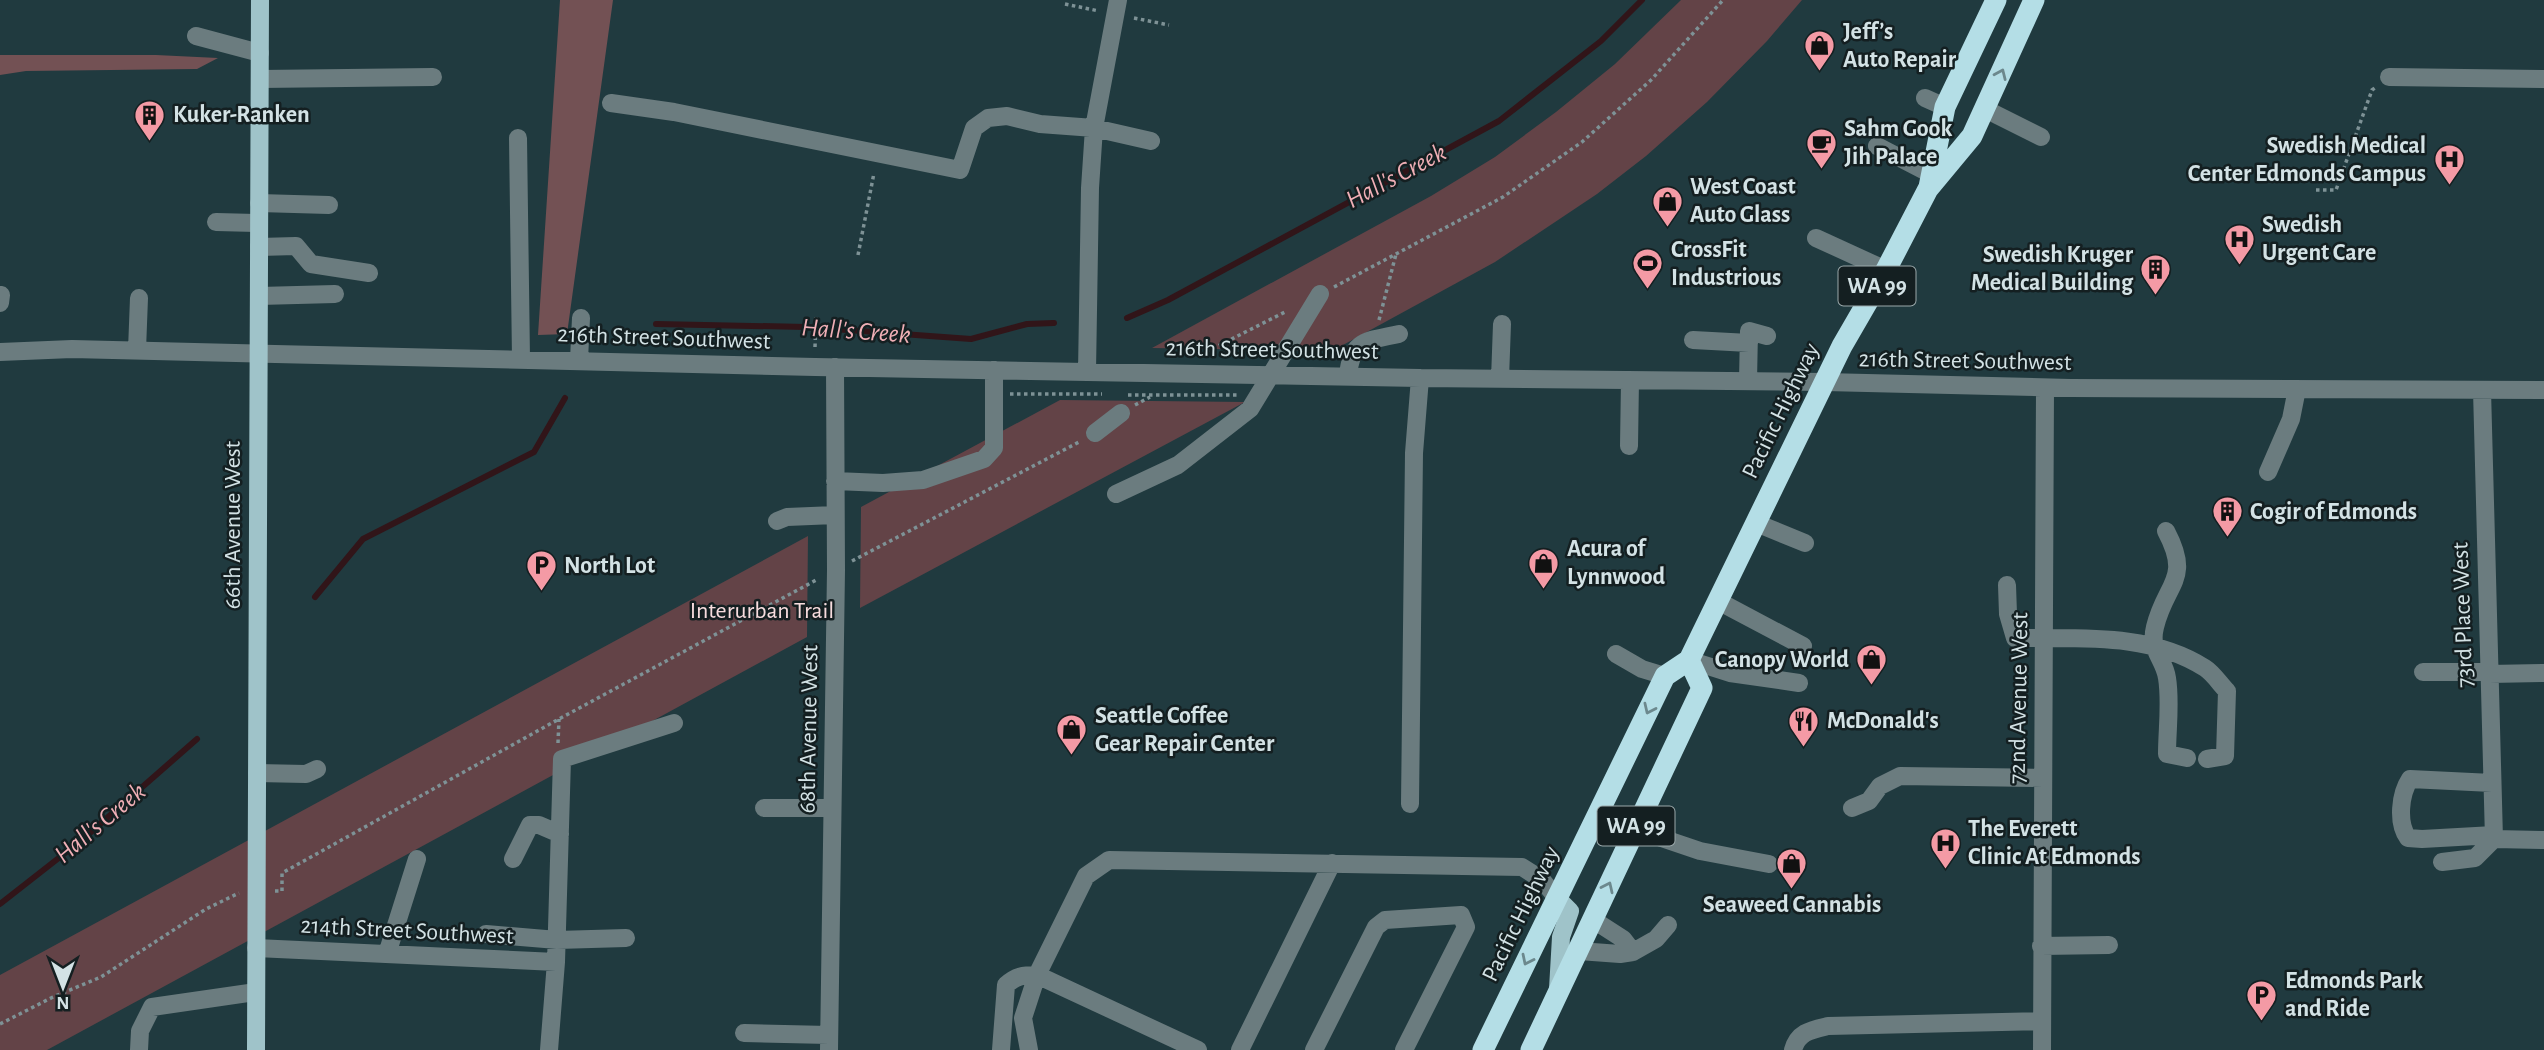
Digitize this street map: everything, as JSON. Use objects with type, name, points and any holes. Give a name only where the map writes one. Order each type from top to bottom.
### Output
[{"type":"highway","name":"Pacific Highway","points":[[1689,660],[1842,346],[1886,270],[1930,182],[1945,107],[1996,0]]},
{"type":"highway","name":"Pacific Highway","points":[[1930,182],[1972,136],[2034,0]]},
{"type":"highway","points":[[1665,676],[1689,660]]},
{"type":"highway","name":"WA 99","points":[[1531,1050],[1702,688],[1689,660]]},
{"type":"highway","name":"Pacific Highway","points":[[1483,1050],[1665,676]]},
{"type":"main road","name":"66th Avenue West","points":[[256,1050],[260,0]]},
{"type":"main road","points":[[1558,899],[1567,907],[1570,917],[1561,937],[1558,993]]},
{"type":"street","points":[[1087,372],[1090,188],[1094,128],[1118,0]]},
{"type":"street","points":[[196,36],[260,52]]},
{"type":"street","points":[[260,79],[433,77]]},
{"type":"street","points":[[2389,77],[2544,79]]},
{"type":"street","points":[[1925,98],[1945,107]]},
{"type":"street","points":[[611,103],[960,170],[974,128],[988,118],[1007,116],[1040,124],[1094,128],[1151,141]]},
{"type":"street","points":[[1985,109],[2040,137]]},
{"type":"street","points":[[518,138],[521,359]]},
{"type":"street","points":[[1877,146],[1930,182]]},
{"type":"street","points":[[259,203],[329,205]]},
{"type":"street","points":[[216,222],[259,223]]},
{"type":"street","points":[[1816,238],[1886,270]]},
{"type":"street","points":[[259,247],[296,246],[311,264],[369,273]]},
{"type":"street","points":[[258,296],[335,294]]},
{"type":"street","points":[[1116,494],[1178,465],[1250,409],[1320,294]]},
{"type":"street","points":[[0,303],[1,295]]},
{"type":"street","points":[[137,350],[139,298]]},
{"type":"street","points":[[579,360],[581,318]]},
{"type":"street","points":[[1500,379],[1502,324]]},
{"type":"street","points":[[1748,381],[1749,331],[1768,336]]},
{"type":"street","points":[[1348,376],[1350,357],[1355,348],[1399,334]]},
{"type":"street","points":[[1693,340],[1749,344]]},
{"type":"street","name":"216th Street Southwest","points":[[0,352],[72,349],[258,352],[835,367],[1420,378],[1825,382],[2045,388],[2544,390]]},
{"type":"street","name":"68th Avenue West","points":[[829,1042],[835,367]]},
{"type":"street","points":[[835,481],[883,483],[923,480],[984,460],[994,448],[994,370]]},
{"type":"street","points":[[1410,804],[1414,453],[1420,378]]},
{"type":"street","points":[[1629,446],[1630,380]]},
{"type":"street","name":"72nd Avenue West","points":[[2042,1050],[2045,388]]},
{"type":"street","points":[[2268,472],[2291,419],[2297,389]]},
{"type":"street","name":"73rd Place West","points":[[2482,390],[2494,837]]},
{"type":"street","points":[[1095,433],[1120,404]]},
{"type":"street","points":[[777,521],[787,517],[835,515]]},
{"type":"street","points":[[1756,523],[1805,543]]},
{"type":"street","points":[[2166,531],[2177,552],[2179,568],[2155,627],[2153,647],[2167,676],[2167,754],[2187,758]]},
{"type":"street","points":[[2007,585],[2008,614],[2015,638],[2111,639],[2153,647],[2206,668],[2227,691],[2225,756],[2207,758]]},
{"type":"street","points":[[1718,601],[1803,646]]},
{"type":"street","points":[[1616,654],[1642,669],[1665,676]]},
{"type":"street","points":[[1689,660],[1730,673],[1799,683]]},
{"type":"street","points":[[2423,671],[2544,673]]},
{"type":"street","points":[[549,1050],[557,940],[562,758],[674,723]]},
{"type":"street","points":[[257,773],[306,774],[317,769]]},
{"type":"street","points":[[1852,808],[1869,801],[1880,786],[1900,776],[2043,778]]},
{"type":"street","points":[[2492,783],[2410,779],[2403,790],[2402,829],[2408,838],[2494,837],[2544,840]]},
{"type":"street","points":[[764,808],[832,808]]},
{"type":"street","points":[[513,859],[530,825],[539,825],[560,834]]},
{"type":"street","points":[[1635,829],[1700,851],[1769,864]]},
{"type":"street","points":[[2442,862],[2475,858],[2494,837]]},
{"type":"street","points":[[387,954],[417,859]]},
{"type":"street","points":[[1029,1050],[1023,1018],[1037,975],[1086,876],[1109,860],[1522,867],[1541,879],[1558,899]]},
{"type":"street","points":[[1240,1050],[1332,863]]},
{"type":"street","points":[[1314,1050],[1376,927],[1385,920],[1461,915],[1466,927],[1404,1050]]},
{"type":"street","points":[[1592,919],[1623,939],[1633,952]]},
{"type":"street","points":[[1578,951],[1620,954],[1633,952],[1656,939],[1668,925]]},
{"type":"street","points":[[486,934],[557,940],[626,938]]},
{"type":"street","points":[[2041,946],[2109,945]]},
{"type":"street","name":"214th Street Southwest","points":[[256,948],[556,962]]},
{"type":"street","points":[[1001,1050],[1006,985],[1017,976],[1037,975],[1198,1050]]},
{"type":"street","points":[[139,1050],[141,1031],[152,1007],[256,992]]},
{"type":"street","points":[[1793,1050],[1796,1041],[1805,1031],[1828,1026],[2042,1021]]},
{"type":"street","points":[[744,1033],[829,1042]]},
{"type":"path","points":[[1201,355],[1503,197],[1582,142],[1651,80],[1723,0]]},
{"type":"path","points":[[2316,190],[2336,190],[2372,90],[2389,77]]},
{"type":"path","points":[[858,255],[874,173]]},
{"type":"path","points":[[1374,340],[1396,254]]},
{"type":"path","points":[[815,347],[816,317]]},
{"type":"path","points":[[994,393],[1102,394]]},
{"type":"path","points":[[1120,404],[1241,395]]},
{"type":"path","points":[[854,560],[1095,433]]},
{"type":"path","points":[[279,891],[282,891],[282,873],[301,862],[547,725],[821,578]]},
{"type":"path","points":[[0,1024],[53,997],[101,977],[206,909],[243,892]]},
{"type":"green space","points":[[1681,0],[1802,0],[1767,41],[1707,102],[1646,156],[1597,194],[1495,262],[1332,351],[1152,348],[1431,196],[1495,157],[1615,64]]},
{"type":"green space","name":"Interurban Trail","points":[[1060,400],[1245,402],[860,608],[861,507]]},
{"type":"green space","name":"Interurban Trail","points":[[808,536],[807,637],[47,1050],[0,1050],[0,975]]},
{"type":"shaded area","points":[[560,0],[613,0],[567,334],[538,335]]},
{"type":"shaded area","points":[[0,55],[156,55],[218,58],[197,69],[26,71],[0,75]]},
{"type":"waterway","name":"Hall's Creek","points":[[1127,318],[1168,300],[1499,121],[1601,41],[1642,0]]},
{"type":"waterway","name":"Hall's Creek","points":[[656,324],[806,327],[971,339],[1027,324],[1054,323]]},
{"type":"waterway","name":"Hall's Creek","points":[[315,597],[363,539],[534,452],[565,398]]},
{"type":"waterway","name":"Hall's Creek","points":[[0,904],[83,839],[197,739]]},
{"type":"place","name":"Jeff’s Auto Repair","points":[[1820,73]]},
{"type":"place","name":"Kuker-Ranken","points":[[150,142]]},
{"type":"place","name":"Sahm Gook Jih Palace","points":[[1821,170]]},
{"type":"place","name":"Swedish Medical Center Edmonds Campus","points":[[2449,187]]},
{"type":"place","name":"West Coast Auto Glass","points":[[1667,228]]},
{"type":"place","name":"Swedish Urgent Care","points":[[2239,266]]},
{"type":"place","name":"CrossFit Industrious","points":[[1648,291]]},
{"type":"place","name":"Swedish Kruger Medical Building","points":[[2156,296]]},
{"type":"place","name":"Cogir of Edmonds","points":[[2227,539]]},
{"type":"place","name":"Acura of Lynnwood","points":[[1544,590]]},
{"type":"place","name":"North Lot","points":[[541,593]]},
{"type":"place","name":"Canopy World","points":[[1872,687]]},
{"type":"place","name":"McDonald's","points":[[1804,748]]},
{"type":"place","name":"Seattle Coffee Gear Repair Center","points":[[1072,757]]},
{"type":"place","name":"The Everett Clinic At Edmonds","points":[[1945,870]]},
{"type":"place","name":"Seaweed Cannabis","points":[[1792,890]]},
{"type":"place","name":"Edmonds Park and Ride","points":[[2262,1022]]}]
